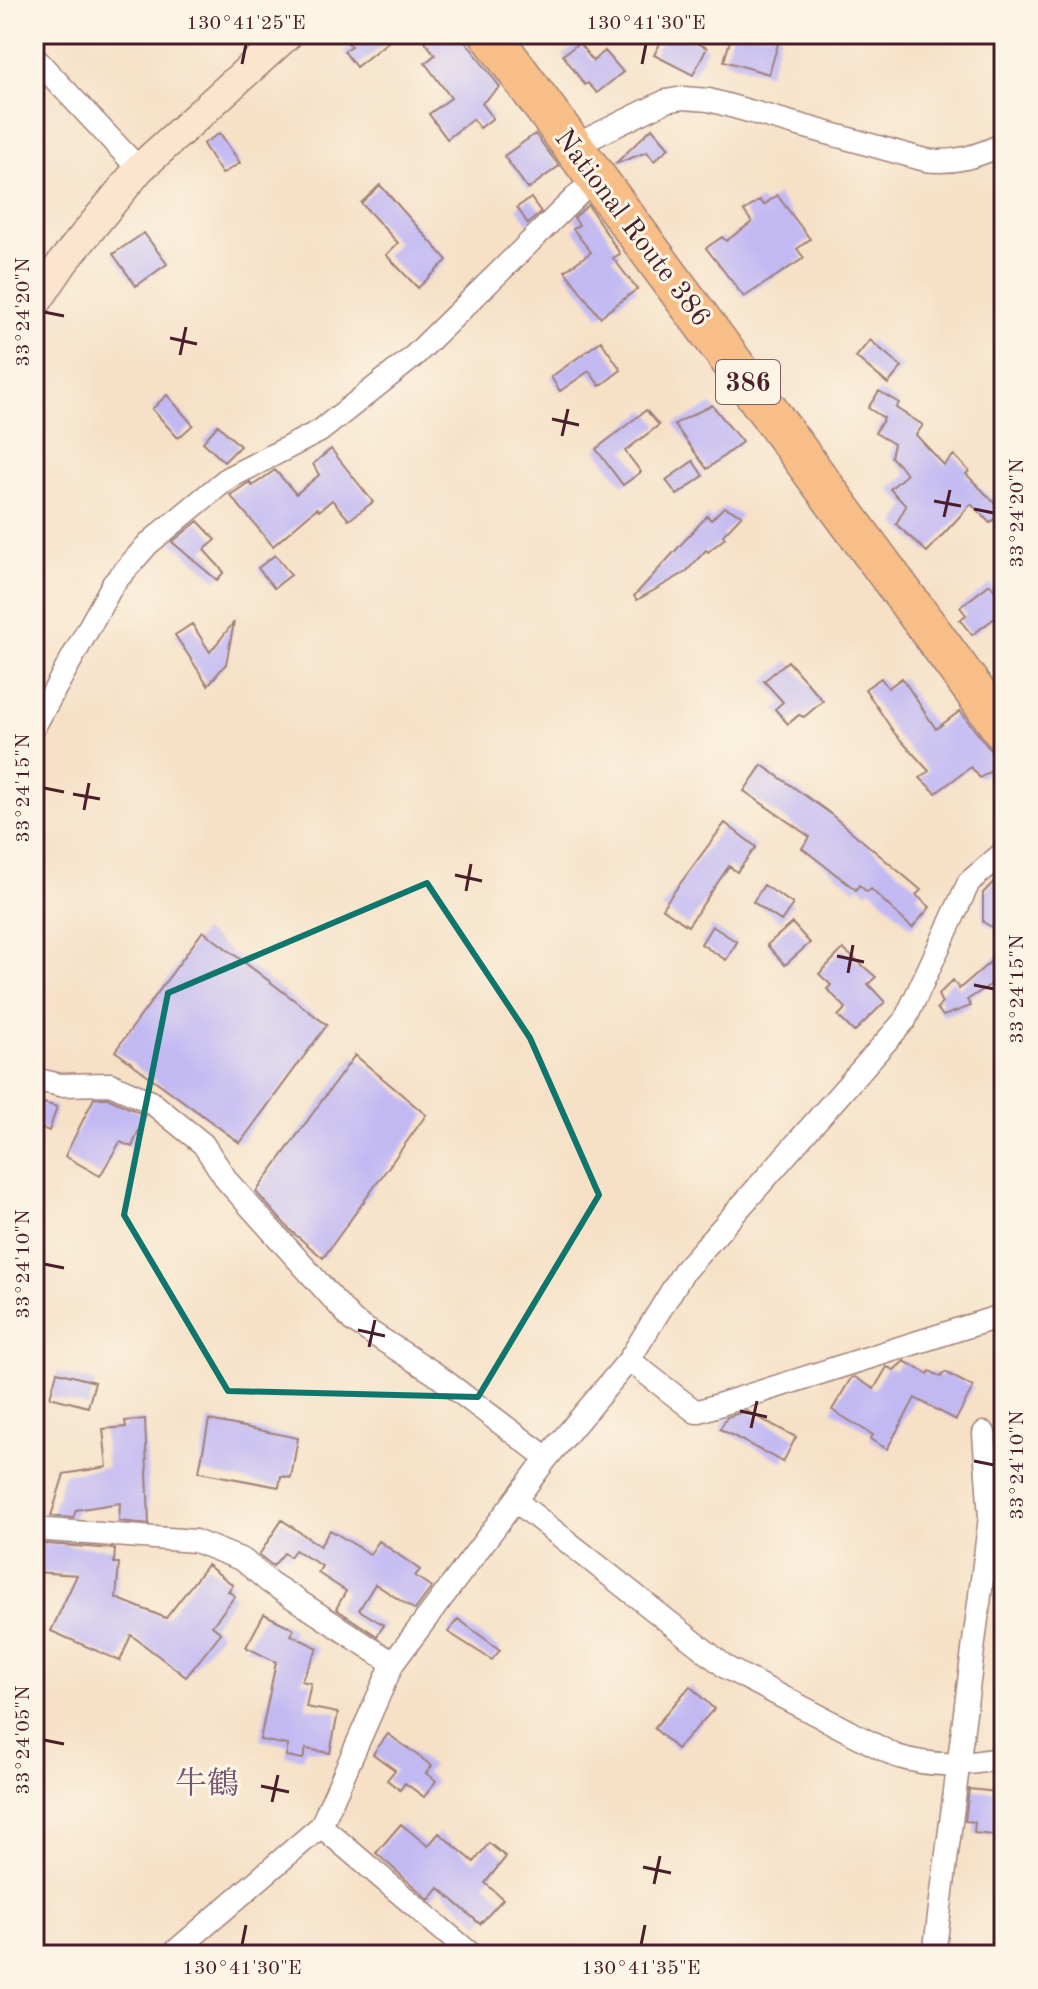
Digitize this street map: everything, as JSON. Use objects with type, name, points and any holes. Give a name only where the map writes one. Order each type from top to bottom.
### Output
[{"type":"highway","name":"National Route 386","points":[[490,34],[1002,722]]},
{"type":"street","points":[[34,305],[63,262],[139,169],[288,34]]},
{"type":"street","points":[[34,57],[139,169]]},
{"type":"street","points":[[34,727],[113,584],[148,544],[228,478],[320,431],[412,358],[586,161],[666,101],[683,98],[709,100],[925,160],[948,163],[980,155],[1004,144]]},
{"type":"street","points":[[171,1955],[321,1826],[393,1663],[547,1458],[629,1360],[684,1271],[905,1020],[969,882],[1004,852]]},
{"type":"street","points":[[34,1079],[60,1085],[110,1084],[151,1102],[203,1144],[228,1182],[353,1321],[434,1373],[547,1458]]},
{"type":"street","points":[[629,1360],[696,1412],[1004,1315]]},
{"type":"street","points":[[934,1955],[990,1517],[984,1433]]},
{"type":"street","points":[[516,1501],[727,1668],[896,1756],[919,1763],[956,1767],[1004,1758]]},
{"type":"street","points":[[34,1529],[195,1541],[243,1560],[269,1582],[393,1663]]},
{"type":"street","points":[[321,1826],[472,1955]]},
{"type":"highlighted area","points":[[427,883],[530,1038],[599,1195],[478,1397],[228,1391],[124,1215],[168,993]]},
{"type":"building","points":[[341,34],[398,34],[356,67],[344,51],[351,46]]},
{"type":"building","points":[[419,34],[460,34],[500,87],[482,103],[493,118],[480,128],[473,119],[447,139],[429,114],[451,98],[425,63],[435,55]]},
{"type":"building","points":[[665,34],[680,34],[707,48],[693,75],[654,55]]},
{"type":"building","points":[[732,34],[781,34],[769,74],[724,61]]},
{"type":"building","points":[[579,43],[593,61],[605,51],[623,72],[597,93],[588,83],[585,85],[563,55]]},
{"type":"building","points":[[652,128],[669,148],[654,161],[647,152],[615,164]]},
{"type":"building","points":[[220,133],[240,163],[222,174],[203,144]]},
{"type":"building","points":[[535,134],[559,166],[528,189],[504,156]]},
{"type":"building","points":[[380,185],[447,260],[418,288],[386,255],[398,243],[361,203]]},
{"type":"building","points":[[777,195],[810,239],[797,249],[804,258],[744,297],[706,248],[722,237],[726,241],[752,222],[744,211],[760,200],[764,205]]},
{"type":"building","points":[[531,198],[541,212],[528,224],[517,207]]},
{"type":"building","points":[[588,205],[620,254],[613,258],[637,289],[600,317],[565,271],[591,252],[573,229],[579,225],[574,218]]},
{"type":"building","points":[[144,233],[167,264],[136,286],[113,254]]},
{"type":"building","points":[[870,340],[902,367],[888,384],[856,357]]},
{"type":"building","points":[[601,341],[621,370],[600,386],[589,371],[560,391],[551,377]]},
{"type":"building","points":[[879,391],[899,403],[896,408],[923,425],[916,435],[944,465],[954,455],[969,471],[966,474],[1003,511],[990,523],[971,504],[927,552],[896,524],[906,506],[890,489],[907,474],[891,457],[894,444],[875,433],[884,418],[868,408]]},
{"type":"building","points":[[167,395],[193,425],[178,438],[152,409]]},
{"type":"building","points":[[712,405],[742,442],[707,469],[674,424]]},
{"type":"building","points":[[646,410],[659,425],[625,451],[641,472],[623,485],[596,449]]},
{"type":"building","points":[[218,425],[240,446],[224,462],[203,442]]},
{"type":"building","points":[[331,449],[373,502],[349,520],[332,500],[319,511],[317,508],[273,546],[230,495],[250,482],[252,486],[275,470],[296,494],[319,475],[313,464]]},
{"type":"building","points":[[693,461],[703,476],[677,495],[666,480]]},
{"type":"building","points":[[724,507],[742,515],[723,535],[725,538],[708,552],[706,550],[686,572],[637,600],[634,596],[707,516],[711,520]]},
{"type":"building","points":[[198,521],[216,540],[204,550],[224,572],[217,580],[172,542]]},
{"type":"building","points":[[275,555],[291,575],[274,588],[258,568]]},
{"type":"building","points":[[990,584],[1004,603],[1004,611],[972,635],[960,620],[966,615],[960,607]]},
{"type":"building","points":[[234,622],[226,664],[208,685],[175,635],[192,624],[210,652]]},
{"type":"building","points":[[788,661],[823,701],[804,717],[799,715],[788,724],[775,709],[783,702],[764,681]]},
{"type":"building","points":[[881,678],[888,688],[902,678],[936,729],[960,711],[1001,764],[980,778],[971,767],[936,793],[920,778],[929,771],[895,734],[865,689]]},
{"type":"building","points":[[762,765],[827,811],[921,890],[916,895],[930,907],[912,928],[871,889],[867,892],[859,885],[856,890],[802,848],[810,837],[744,791]]},
{"type":"building","points":[[725,823],[756,847],[737,872],[729,866],[688,926],[662,908]]},
{"type":"building","points":[[1004,871],[1004,934],[983,922],[983,893]]},
{"type":"building","points":[[764,885],[793,904],[781,921],[753,902]]},
{"type":"building","points":[[792,923],[810,943],[785,965],[767,945]]},
{"type":"building","points":[[712,926],[737,942],[726,960],[701,944]]},
{"type":"building","points":[[203,931],[327,1025],[240,1143],[115,1051]]},
{"type":"building","points":[[843,949],[876,977],[868,984],[885,1002],[854,1032],[838,1016],[846,1008],[827,989],[831,985],[819,974]]},
{"type":"building","points":[[1004,950],[1004,976],[967,1000],[971,1006],[943,1016],[937,1008],[942,1003],[938,995],[953,980],[959,989]]},
{"type":"building","points":[[355,1055],[426,1115],[323,1258],[291,1231],[256,1192]]},
{"type":"building","points":[[94,1098],[107,1098],[145,1115],[132,1147],[120,1142],[100,1176],[65,1156]]},
{"type":"building","points":[[34,1100],[57,1107],[49,1131],[34,1125]]},
{"type":"building","points":[[904,1361],[928,1374],[930,1371],[941,1377],[945,1372],[973,1387],[956,1420],[915,1398],[887,1449],[870,1439],[873,1435],[832,1410],[851,1378],[855,1377],[874,1389],[887,1367],[894,1370]]},
{"type":"building","points":[[57,1372],[95,1382],[88,1407],[50,1397]]},
{"type":"building","points":[[746,1411],[796,1437],[783,1462],[720,1429],[727,1417]]},
{"type":"building","points":[[145,1419],[149,1524],[119,1521],[120,1503],[76,1510],[73,1518],[51,1516],[64,1474],[107,1467],[103,1429],[126,1427],[125,1421]]},
{"type":"building","points":[[209,1420],[298,1438],[291,1478],[281,1476],[279,1487],[199,1472]]},
{"type":"building","points":[[282,1520],[320,1546],[330,1530],[370,1554],[379,1541],[420,1570],[415,1576],[432,1587],[415,1610],[375,1584],[359,1610],[384,1625],[377,1636],[336,1609],[346,1591],[318,1573],[322,1566],[295,1550],[290,1557],[284,1553],[273,1566],[259,1555]]},
{"type":"building","points":[[34,1543],[115,1549],[114,1563],[119,1563],[116,1598],[166,1618],[207,1565],[233,1585],[228,1591],[235,1596],[212,1626],[221,1633],[186,1677],[131,1635],[120,1661],[51,1631],[77,1575],[34,1572]]},
{"type":"building","points":[[264,1614],[294,1629],[291,1635],[318,1648],[301,1681],[311,1683],[306,1707],[338,1713],[330,1753],[306,1749],[303,1759],[286,1756],[288,1745],[260,1740],[276,1662],[246,1647]]},
{"type":"building","points":[[458,1619],[500,1650],[492,1660],[448,1632]]},
{"type":"building","points":[[690,1686],[714,1709],[677,1749],[654,1728]]},
{"type":"building","points":[[388,1734],[432,1766],[426,1773],[436,1781],[424,1797],[405,1783],[400,1790],[387,1780],[395,1770],[373,1754]]},
{"type":"building","points":[[969,1789],[997,1792],[993,1835],[974,1833],[975,1822],[965,1821]]},
{"type":"building","points":[[401,1824],[428,1846],[439,1833],[474,1862],[489,1843],[506,1857],[485,1883],[503,1899],[480,1924],[439,1888],[429,1900],[376,1853]]},
{"type":"district","name":"牛鶴","points":[[207,1783]]}]
